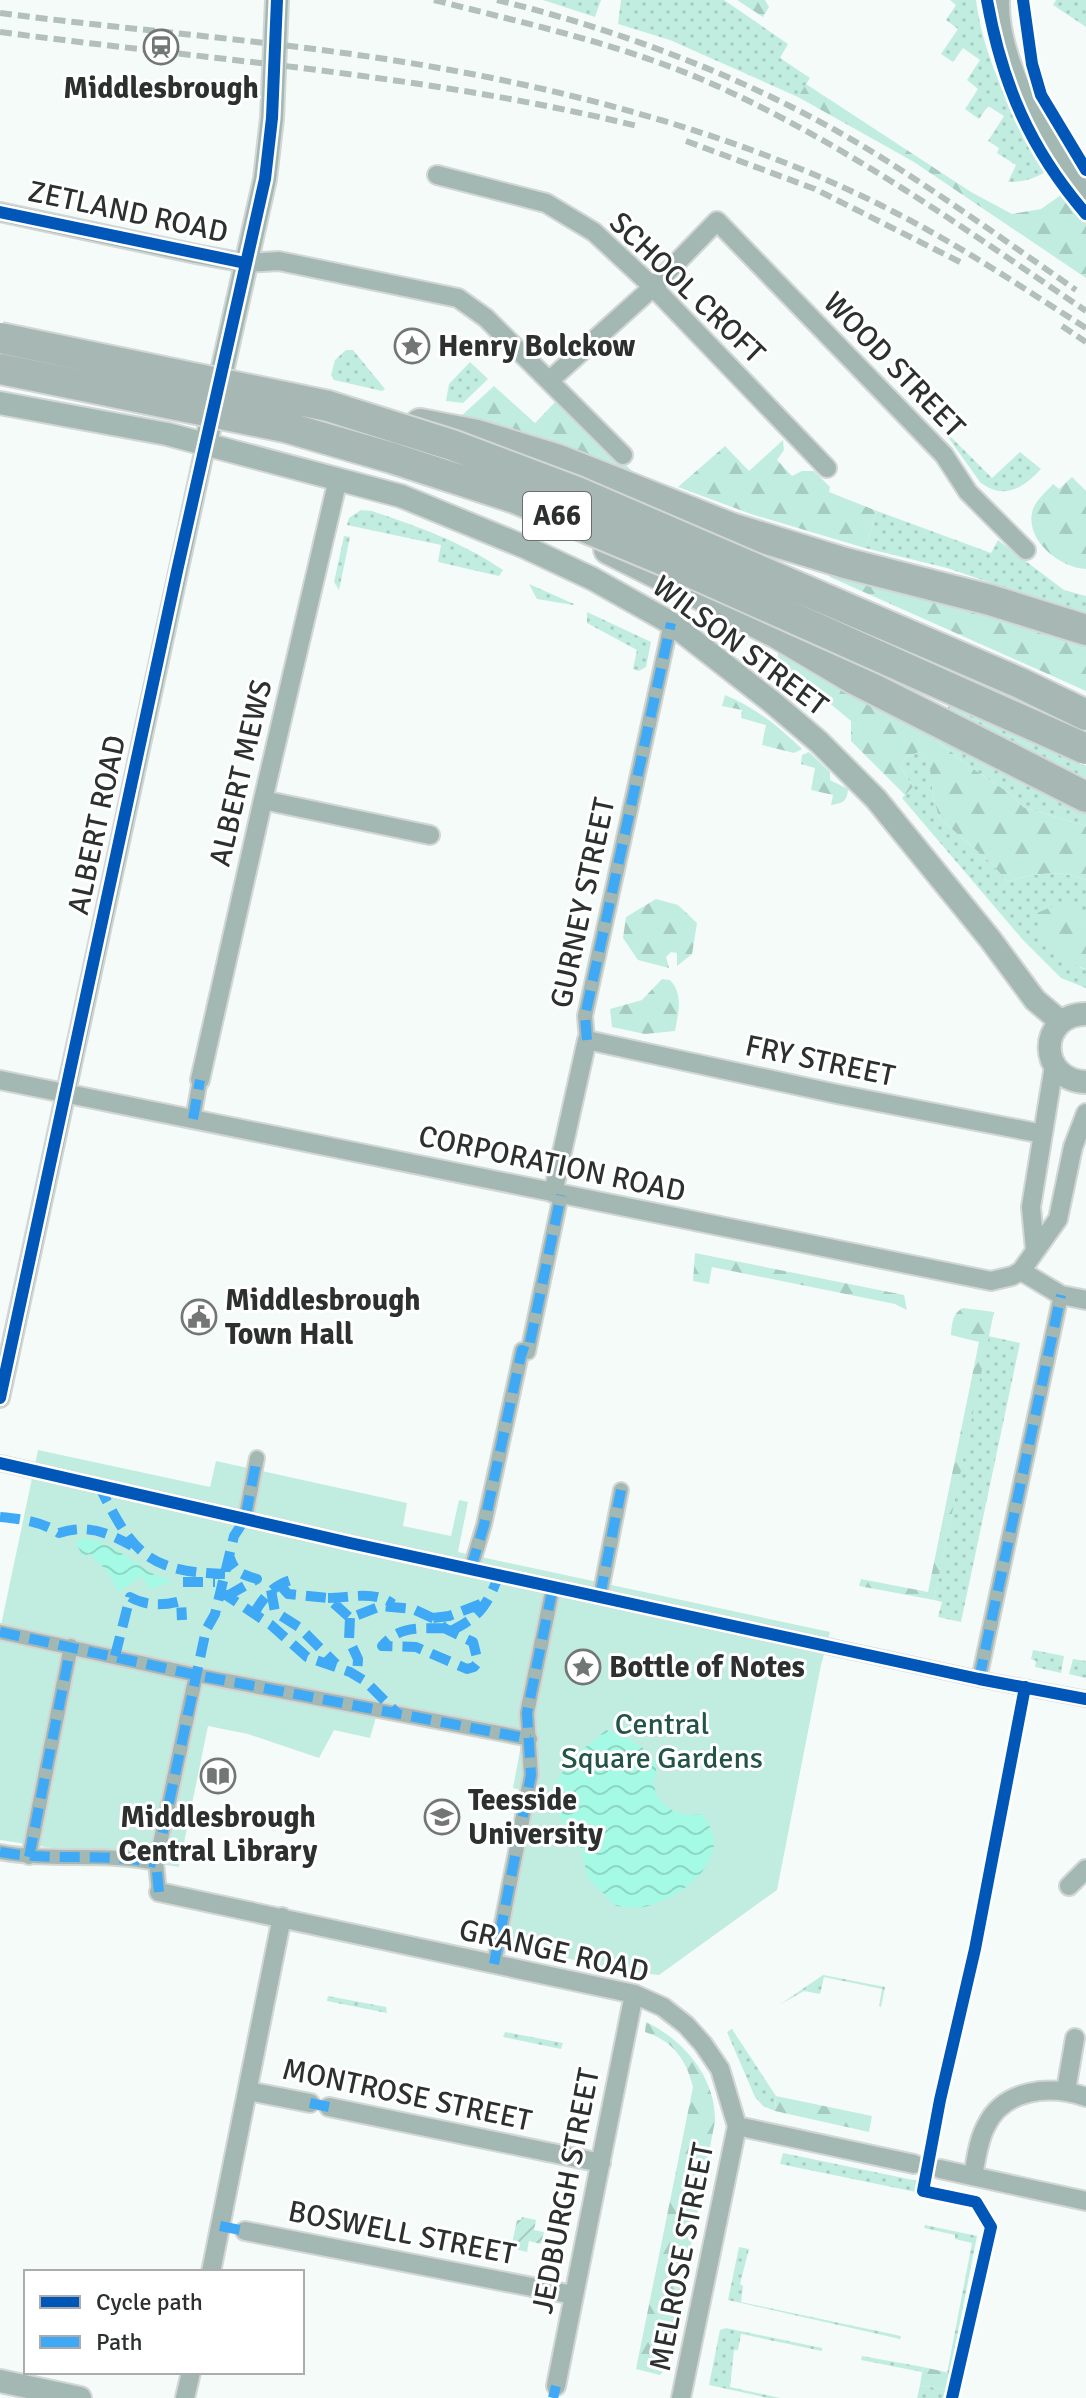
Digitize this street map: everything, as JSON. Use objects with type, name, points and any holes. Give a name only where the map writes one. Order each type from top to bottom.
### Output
[{"type":"highway","name":"A66","points":[[0,338],[328,406],[452,445],[577,492],[1086,715]]},
{"type":"highway","name":"A66","points":[[0,369],[285,427],[515,498],[681,568],[1086,749]]},
{"type":"highway","points":[[328,406],[477,435],[556,459],[731,528],[1086,630]]},
{"type":"highway","name":"A66","points":[[515,498],[661,577],[777,633],[856,680],[1086,797]]},
{"type":"street","name":"ALBERT ROAD","points":[[0,1398],[265,179],[272,118],[277,0]]},
{"type":"street","points":[[998,0],[1010,62],[1028,105],[1045,138],[1086,197]]},
{"type":"street","name":"SCHOOL CROFT","points":[[437,175],[546,203],[594,232],[653,287],[827,468]]},
{"type":"street","name":"ZETLAND ROAD","points":[[0,212],[245,263],[279,261],[458,298],[486,318],[623,455]]},
{"type":"street","name":"WOOD STREET","points":[[653,287],[717,221],[944,455],[968,492],[1026,550]]},
{"type":"street","points":[[549,381],[653,287]]},
{"type":"street","name":"WILSON STREET","points":[[0,403],[206,443],[401,496],[525,547],[593,579],[671,623],[819,742],[876,799],[990,939],[1035,1000],[1061,1022]]},
{"type":"street","name":"ALBERT MEWS","points":[[200,1080],[338,479]]},
{"type":"street","name":"GURNEY STREET","points":[[557,1194],[587,1040],[585,1016],[671,623]]},
{"type":"street","points":[[263,800],[430,835]]},
{"type":"street","points":[[1035,1250],[1031,1207],[1054,1066],[1049,1042],[1061,1022],[1071,1016],[1086,1014]]},
{"type":"street","name":"FRY STREET","points":[[587,1040],[837,1094],[1043,1134]]},
{"type":"street","points":[[1054,1066],[1068,1079],[1086,1082]]},
{"type":"street","name":"CORPORATION ROAD","points":[[0,1080],[991,1281],[1021,1271]]},
{"type":"street","points":[[193,1119],[200,1080]]},
{"type":"street","points":[[1086,1113],[1073,1147],[1058,1219],[1021,1271],[1061,1295],[1086,1300]]},
{"type":"street","points":[[471,1568],[484,1525],[522,1350],[528,1352],[557,1194]]},
{"type":"street","points":[[979,1679],[1061,1295]]},
{"type":"street","points":[[245,1519],[257,1458]]},
{"type":"street","points":[[0,1463],[553,1587],[979,1679],[1086,1699]]},
{"type":"street","points":[[600,1596],[621,1490]]},
{"type":"street","points":[[494,1964],[531,1775],[527,1713],[553,1587]]},
{"type":"street","points":[[0,1632],[196,1675],[530,1739]]},
{"type":"street","points":[[29,1857],[71,1646]]},
{"type":"street","points":[[159,1892],[156,1863],[196,1675]]},
{"type":"street","points":[[0,1852],[29,1857],[127,1857],[156,1863]]},
{"type":"street","points":[[1069,1886],[1086,1869]]},
{"type":"street","name":"GRANGE ROAD","points":[[159,1892],[634,1994],[663,2007],[686,2025],[703,2044],[720,2069],[737,2126]]},
{"type":"street","points":[[211,2270],[282,1917]]},
{"type":"street","name":"JEDBURGH STREET","points":[[554,2392],[634,1994]]},
{"type":"street","points":[[1066,2090],[1075,2038]]},
{"type":"street","points":[[973,2176],[986,2126],[1009,2101],[1027,2093],[1066,2090],[1086,2097]]},
{"type":"street","name":"MONTROSE STREET","points":[[248,2091],[601,2163]]},
{"type":"street","points":[[737,2126],[914,2164]]},
{"type":"street","name":"MELROSE STREET","points":[[681,2398],[737,2126]]},
{"type":"street","points":[[940,2169],[1086,2201]]},
{"type":"street","name":"BOSWELL STREET","points":[[220,2226],[573,2295]]},
{"type":"street","points":[[185,2398],[191,2374]]},
{"type":"street","points":[[0,2381],[80,2398]]},
{"type":"green space","points":[[543,0],[601,0],[595,17]]},
{"type":"green space","points":[[621,0],[724,0],[788,44],[780,58],[810,78],[798,97],[670,40],[618,24]]},
{"type":"green space","points":[[737,0],[765,0],[769,7],[763,17]]},
{"type":"green space","points":[[950,0],[976,0],[994,68],[1002,89],[1047,171],[1042,174],[1028,180],[1008,182],[1016,165],[997,153],[999,148],[988,141],[1004,116],[988,106],[979,119],[965,109],[978,89],[967,80],[980,60],[963,48],[953,62],[941,54],[958,29],[946,20],[956,5]]},
{"type":"green space","points":[[1056,0],[1086,0],[1086,27],[1053,5]]},
{"type":"green space","points":[[806,84],[971,192],[1012,214],[1041,209],[1061,195],[1086,221],[1086,278],[914,162],[798,97]]},
{"type":"green space","points":[[346,350],[353,350],[385,389],[382,391],[334,380],[331,375],[335,360]]},
{"type":"green space","points":[[470,362],[488,379],[463,403],[446,401],[449,384]]},
{"type":"green space","points":[[494,386],[535,423],[559,398],[634,473],[460,417]]},
{"type":"green space","points":[[949,435],[992,478],[1020,452],[1041,469],[1013,490],[997,491],[980,482]]},
{"type":"green space","points":[[783,440],[784,450],[777,460],[792,476],[802,471],[814,471],[830,487],[829,492],[877,511],[865,548],[751,514],[678,487],[725,446],[749,471]]},
{"type":"green space","points":[[1072,477],[1086,491],[1086,569],[1065,563],[1046,550],[1033,531],[1031,520],[1035,505],[1045,492],[1053,484],[1059,489]]},
{"type":"green space","points":[[361,510],[372,511],[440,536],[503,570],[499,576],[438,562],[441,545],[347,525],[349,518]]},
{"type":"green space","points":[[877,511],[991,553],[998,540],[1064,590],[1086,596],[1086,615],[947,568],[865,548]]},
{"type":"green space","points":[[344,536],[350,537],[339,590],[334,582]]},
{"type":"green space","points":[[828,573],[1086,639],[1086,691],[830,577]]},
{"type":"green space","points":[[529,584],[574,604],[537,599]]},
{"type":"green space","points":[[587,612],[651,642],[646,667],[639,671],[633,669],[637,650],[587,623]]},
{"type":"green space","points":[[787,652],[916,723],[966,764],[1012,795],[1023,807],[1086,826],[1086,880],[1066,874],[1047,874],[1008,882],[990,862],[939,818],[930,767],[919,752],[906,757],[900,766],[913,787],[905,795],[851,741],[851,721],[778,660],[778,653]]},
{"type":"green space","points":[[725,695],[766,718],[802,749],[794,753],[762,745],[766,725],[741,718],[742,710],[722,706]]},
{"type":"green space","points":[[950,702],[1086,766],[1086,778],[1035,756],[947,710]]},
{"type":"green space","points":[[916,723],[1086,810],[1086,826],[1023,807],[1012,795],[966,764]]},
{"type":"green space","points":[[809,752],[830,772],[830,780],[848,789],[844,801],[831,805],[833,795],[811,790],[815,768],[801,764],[802,755]]},
{"type":"green space","points":[[919,752],[931,766],[933,796],[939,818],[990,862],[1008,882],[1047,874],[1066,874],[1086,880],[1086,921],[1082,919],[1080,968],[1086,969],[1086,988],[1061,978],[1023,940],[902,798],[913,787],[900,766],[906,757]]},
{"type":"green space","points":[[656,899],[678,905],[697,923],[692,954],[677,966],[677,953],[671,952],[666,957],[669,968],[638,960],[623,938],[626,917]]},
{"type":"green space","points":[[1065,901],[1086,921],[1086,969],[1068,962],[1052,948],[1038,922],[1037,913]]},
{"type":"green space","points":[[662,979],[670,980],[677,992],[679,1004],[675,1031],[645,1034],[612,1027],[610,1009],[642,1000]]},
{"type":"green space","points":[[695,1253],[904,1295],[907,1310],[895,1304],[712,1267],[709,1284],[693,1281]]},
{"type":"green space","points":[[963,1308],[994,1312],[934,1600],[859,1586],[861,1579],[928,1592],[979,1342],[951,1335],[955,1316]]},
{"type":"green space","points":[[988,1336],[1020,1343],[961,1622],[938,1617],[942,1602],[934,1600]]},
{"type":"green space","name":"Central Square Gardens","points":[[38,1450],[210,1487],[216,1461],[407,1503],[403,1526],[451,1536],[459,1500],[468,1502],[458,1552],[830,1632],[777,1890],[659,1975],[490,1942],[524,1791],[513,1788],[521,1745],[376,1717],[370,1738],[334,1730],[319,1758],[248,1734],[208,1726],[179,1867],[0,1840],[0,1630]]},
{"type":"green space","points":[[1033,1650],[1064,1656],[1061,1673],[1035,1667],[1036,1661],[1031,1659]]},
{"type":"green space","points":[[1073,1659],[1086,1661],[1086,1678],[1069,1674]]},
{"type":"green space","points":[[823,1975],[885,1987],[881,2007],[882,1989],[824,1977],[820,1994],[804,1991],[779,2005]]},
{"type":"green space","points":[[328,1996],[386,2007],[387,2013],[327,2001]]},
{"type":"green space","points":[[646,2022],[673,2039],[695,2062],[710,2090],[715,2121],[668,2366],[660,2375],[636,2369],[693,2087],[677,2052],[663,2040],[645,2032]]},
{"type":"green space","points":[[732,2029],[776,2096],[775,2111],[763,2106],[755,2097],[727,2032]]},
{"type":"green space","points":[[505,2032],[563,2043],[561,2049],[503,2037]]},
{"type":"green space","points":[[776,2096],[872,2116],[869,2132],[775,2111]]},
{"type":"green space","points":[[783,2153],[918,2181],[916,2192],[780,2164]]},
{"type":"green space","points":[[522,2217],[536,2220],[534,2230],[544,2232],[541,2244],[529,2241],[527,2252],[511,2248],[517,2220]]},
{"type":"green space","points":[[925,2225],[977,2236],[950,2373],[947,2373],[972,2243],[955,2239],[955,2235],[924,2228]]},
{"type":"green space","points":[[739,2247],[749,2249],[740,2284],[743,2286],[741,2302],[901,2336],[900,2339],[728,2300]]},
{"type":"green space","points":[[726,2328],[822,2348],[822,2351],[741,2334],[738,2350],[734,2350],[730,2387],[780,2398],[709,2385],[720,2330]]},
{"type":"green space","points":[[862,2356],[923,2367],[922,2372],[861,2360]]},
{"type":"green space","points":[[923,2367],[950,2373],[947,2390],[920,2385]]},
{"type":"green space","points":[[920,2385],[947,2390],[943,2398],[917,2398]]},
{"type":"water","points":[[83,1538],[107,1545],[150,1572],[173,1581],[150,1589],[142,1576],[118,1592],[99,1563],[90,1554],[83,1556],[75,1542]]},
{"type":"water","points":[[606,1730],[636,1743],[649,1753],[656,1766],[654,1785],[660,1800],[679,1813],[703,1814],[713,1835],[712,1855],[699,1875],[680,1891],[644,1907],[616,1906],[588,1878],[581,1848],[561,1819],[554,1787],[569,1761]]},
{"type":"railway","points":[[434,0],[636,55],[751,102],[899,186],[1086,311]]},
{"type":"railway","points":[[497,0],[650,46],[700,65],[798,110],[914,178],[1076,290]]},
{"type":"railway","points":[[0,13],[385,59],[554,92],[672,124],[787,164],[894,212],[968,253],[1086,328]]},
{"type":"railway","points":[[0,32],[400,81],[559,108],[637,126]]},
{"type":"railway","points":[[686,141],[815,189],[964,264]]},
{"type":"railway","points":[[1062,326],[1086,342]]},
{"type":"marked path","points":[[587,1040],[585,1016],[671,623]]},
{"type":"marked path","points":[[193,1119],[200,1080]]},
{"type":"marked path","points":[[471,1568],[484,1525],[522,1350],[528,1352],[561,1195]]},
{"type":"marked path","points":[[979,1679],[1061,1295]]},
{"type":"marked path","points":[[159,1892],[156,1863],[206,1630],[215,1614],[234,1536],[245,1519],[257,1458]]},
{"type":"marked path","points":[[98,1484],[121,1526],[144,1553],[176,1569],[225,1574]]},
{"type":"marked path","points":[[600,1596],[621,1490]]},
{"type":"marked path","points":[[0,1517],[38,1523],[59,1533],[88,1529],[132,1546]]},
{"type":"marked path","points":[[227,1596],[257,1579],[238,1572],[229,1555]]},
{"type":"marked path","points":[[451,1631],[482,1609],[499,1575]]},
{"type":"marked path","points":[[254,1614],[270,1592],[294,1579]]},
{"type":"marked path","points":[[183,1582],[215,1582]]},
{"type":"marked path","points":[[280,1585],[288,1594],[328,1598],[350,1618],[381,1606],[413,1609],[473,1642],[478,1662],[474,1667],[467,1669],[416,1647],[382,1646],[403,1631],[444,1628]]},
{"type":"marked path","points":[[494,1964],[531,1775],[527,1713],[553,1587]]},
{"type":"marked path","points":[[271,1590],[275,1612],[299,1627],[336,1664]]},
{"type":"marked path","points":[[220,1591],[271,1625],[307,1657],[350,1672],[365,1681],[398,1714]]},
{"type":"marked path","points":[[328,1598],[369,1596],[393,1604]]},
{"type":"marked path","points":[[115,1656],[130,1597],[155,1604],[181,1601],[182,1620]]},
{"type":"marked path","points":[[433,1618],[449,1616],[486,1602]]},
{"type":"marked path","points":[[350,1618],[349,1640],[358,1659],[357,1676]]},
{"type":"marked path","points":[[0,1632],[196,1675],[530,1739]]},
{"type":"marked path","points":[[29,1857],[71,1646]]},
{"type":"marked path","points":[[0,1852],[156,1863]]},
{"type":"marked path","points":[[310,2103],[329,2107]]},
{"type":"marked path","points":[[220,2226],[245,2231]]},
{"type":"marked path","points":[[553,2398],[556,2386]]},
{"type":"cycle path","points":[[0,1398],[177,571],[265,179],[272,118],[277,0]]},
{"type":"cycle path","points":[[987,0],[1001,60],[1021,114],[1049,165],[1086,214]]},
{"type":"cycle path","points":[[1023,0],[1032,64],[1041,95],[1086,170]]},
{"type":"cycle path","points":[[0,212],[245,263]]},
{"type":"cycle path","points":[[0,1463],[350,1543],[979,1679],[1086,1699]]},
{"type":"cycle path","points":[[952,2398],[991,2227],[976,2202],[923,2191],[940,2100],[975,1949],[1025,1687]]},
{"type":"place","name":"Middlesbrough","points":[[161,47]]},
{"type":"place","name":"Henry Bolckow","points":[[412,346]]},
{"type":"place","name":"Middlesbrough Town Hall","points":[[199,1317]]},
{"type":"place","name":"Bottle of Notes","points":[[583,1667]]},
{"type":"place","name":"Middlesbrough Central Library","points":[[218,1776]]},
{"type":"place","name":"Teesside University","points":[[442,1817]]}]
